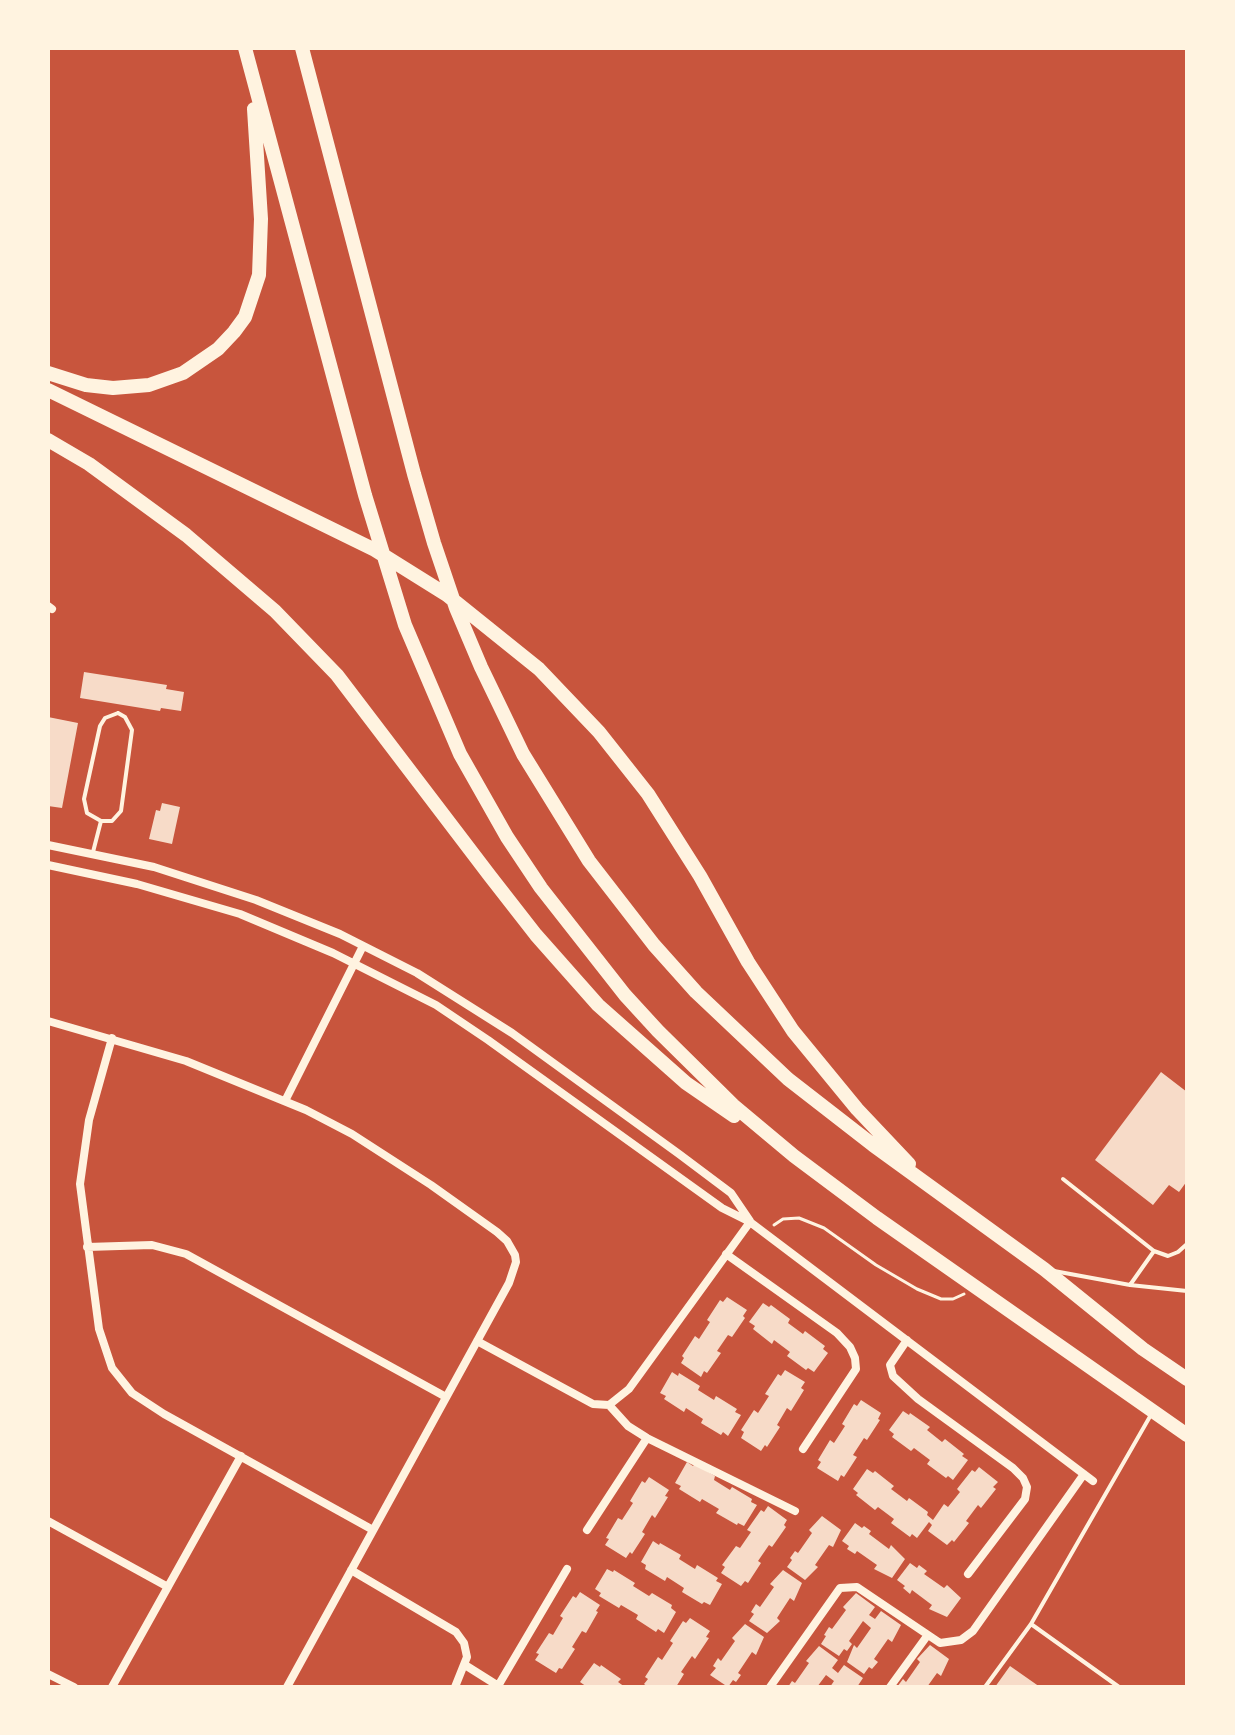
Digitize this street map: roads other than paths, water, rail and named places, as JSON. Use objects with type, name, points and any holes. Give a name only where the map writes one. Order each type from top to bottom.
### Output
[{"type":"main road","points":[[245,48],[390,583],[420,665],[460,754],[532,875],[599,964],[698,1072],[794,1156]]},
{"type":"main road","points":[[302,48],[434,543],[481,667],[545,794],[608,888],[654,945],[696,992],[788,1079],[1044,1269],[1143,1349],[1187,1379]]},
{"type":"main road","points":[[48,373],[86,385],[113,388],[163,382],[183,373],[218,349],[245,317],[259,275],[261,249],[251,72]]},
{"type":"main road","points":[[48,390],[323,523],[418,576],[488,626],[558,687],[615,750],[648,794],[793,1031],[857,1109],[934,1190]]},
{"type":"main road","points":[[48,440],[89,464],[186,535],[275,611],[337,675],[490,876],[598,1005],[637,1042],[686,1083],[1187,1435]]},
{"type":"street","points":[[48,845],[93,852],[187,876],[256,900],[363,946],[443,988],[555,1064],[731,1193],[750,1222]]},
{"type":"street","points":[[48,865],[137,884],[215,906],[285,932],[409,989],[457,1019],[722,1208],[750,1222],[1093,1481]]},
{"type":"street","points":[[285,1101],[363,946]]},
{"type":"street","points":[[48,1021],[207,1068],[352,1134],[387,1155],[507,1241],[515,1255],[513,1272],[477,1341],[287,1687]]},
{"type":"street","points":[[112,1038],[96,1090],[81,1163],[81,1206],[105,1353],[120,1381],[144,1401],[373,1530]]},
{"type":"street","points":[[477,1341],[593,1404],[609,1405],[629,1389],[750,1222]]},
{"type":"street","points":[[87,1247],[152,1245],[186,1254],[446,1397]]},
{"type":"street","points":[[726,1254],[837,1333],[855,1358],[856,1369],[803,1449]]},
{"type":"street","points":[[907,1340],[890,1365],[893,1376],[918,1399],[1013,1468],[1027,1487],[1025,1499],[968,1574]]},
{"type":"street","points":[[609,1405],[628,1426],[647,1438],[795,1511]]},
{"type":"street","points":[[587,1530],[647,1438]]},
{"type":"street","points":[[112,1687],[241,1456]]},
{"type":"street","points":[[770,1687],[840,1588],[857,1587],[940,1643],[961,1640],[973,1631],[1084,1474]]},
{"type":"street","points":[[48,1521],[168,1587]]},
{"type":"street","points":[[465,1665],[499,1687],[567,1569]]},
{"type":"street","points":[[351,1570],[456,1632],[466,1650],[465,1665],[455,1687]]},
{"type":"street","points":[[890,1687],[927,1636]]},
{"type":"street","points":[[48,1674],[74,1687]]},
{"type":"lane","points":[[118,713],[125,717],[132,730],[121,811],[112,821],[101,821],[87,813],[84,799],[100,726],[105,718],[118,713]]},
{"type":"lane","points":[[93,852],[101,821]]},
{"type":"lane","points":[[1063,1179],[1154,1251],[1168,1256],[1187,1244]]},
{"type":"lane","points":[[1130,1285],[1154,1251]]},
{"type":"lane","points":[[1044,1269],[1130,1285],[1187,1291]]},
{"type":"lane","points":[[985,1687],[1031,1624],[1153,1411]]},
{"type":"lane","points":[[1031,1624],[1119,1687]]}]
